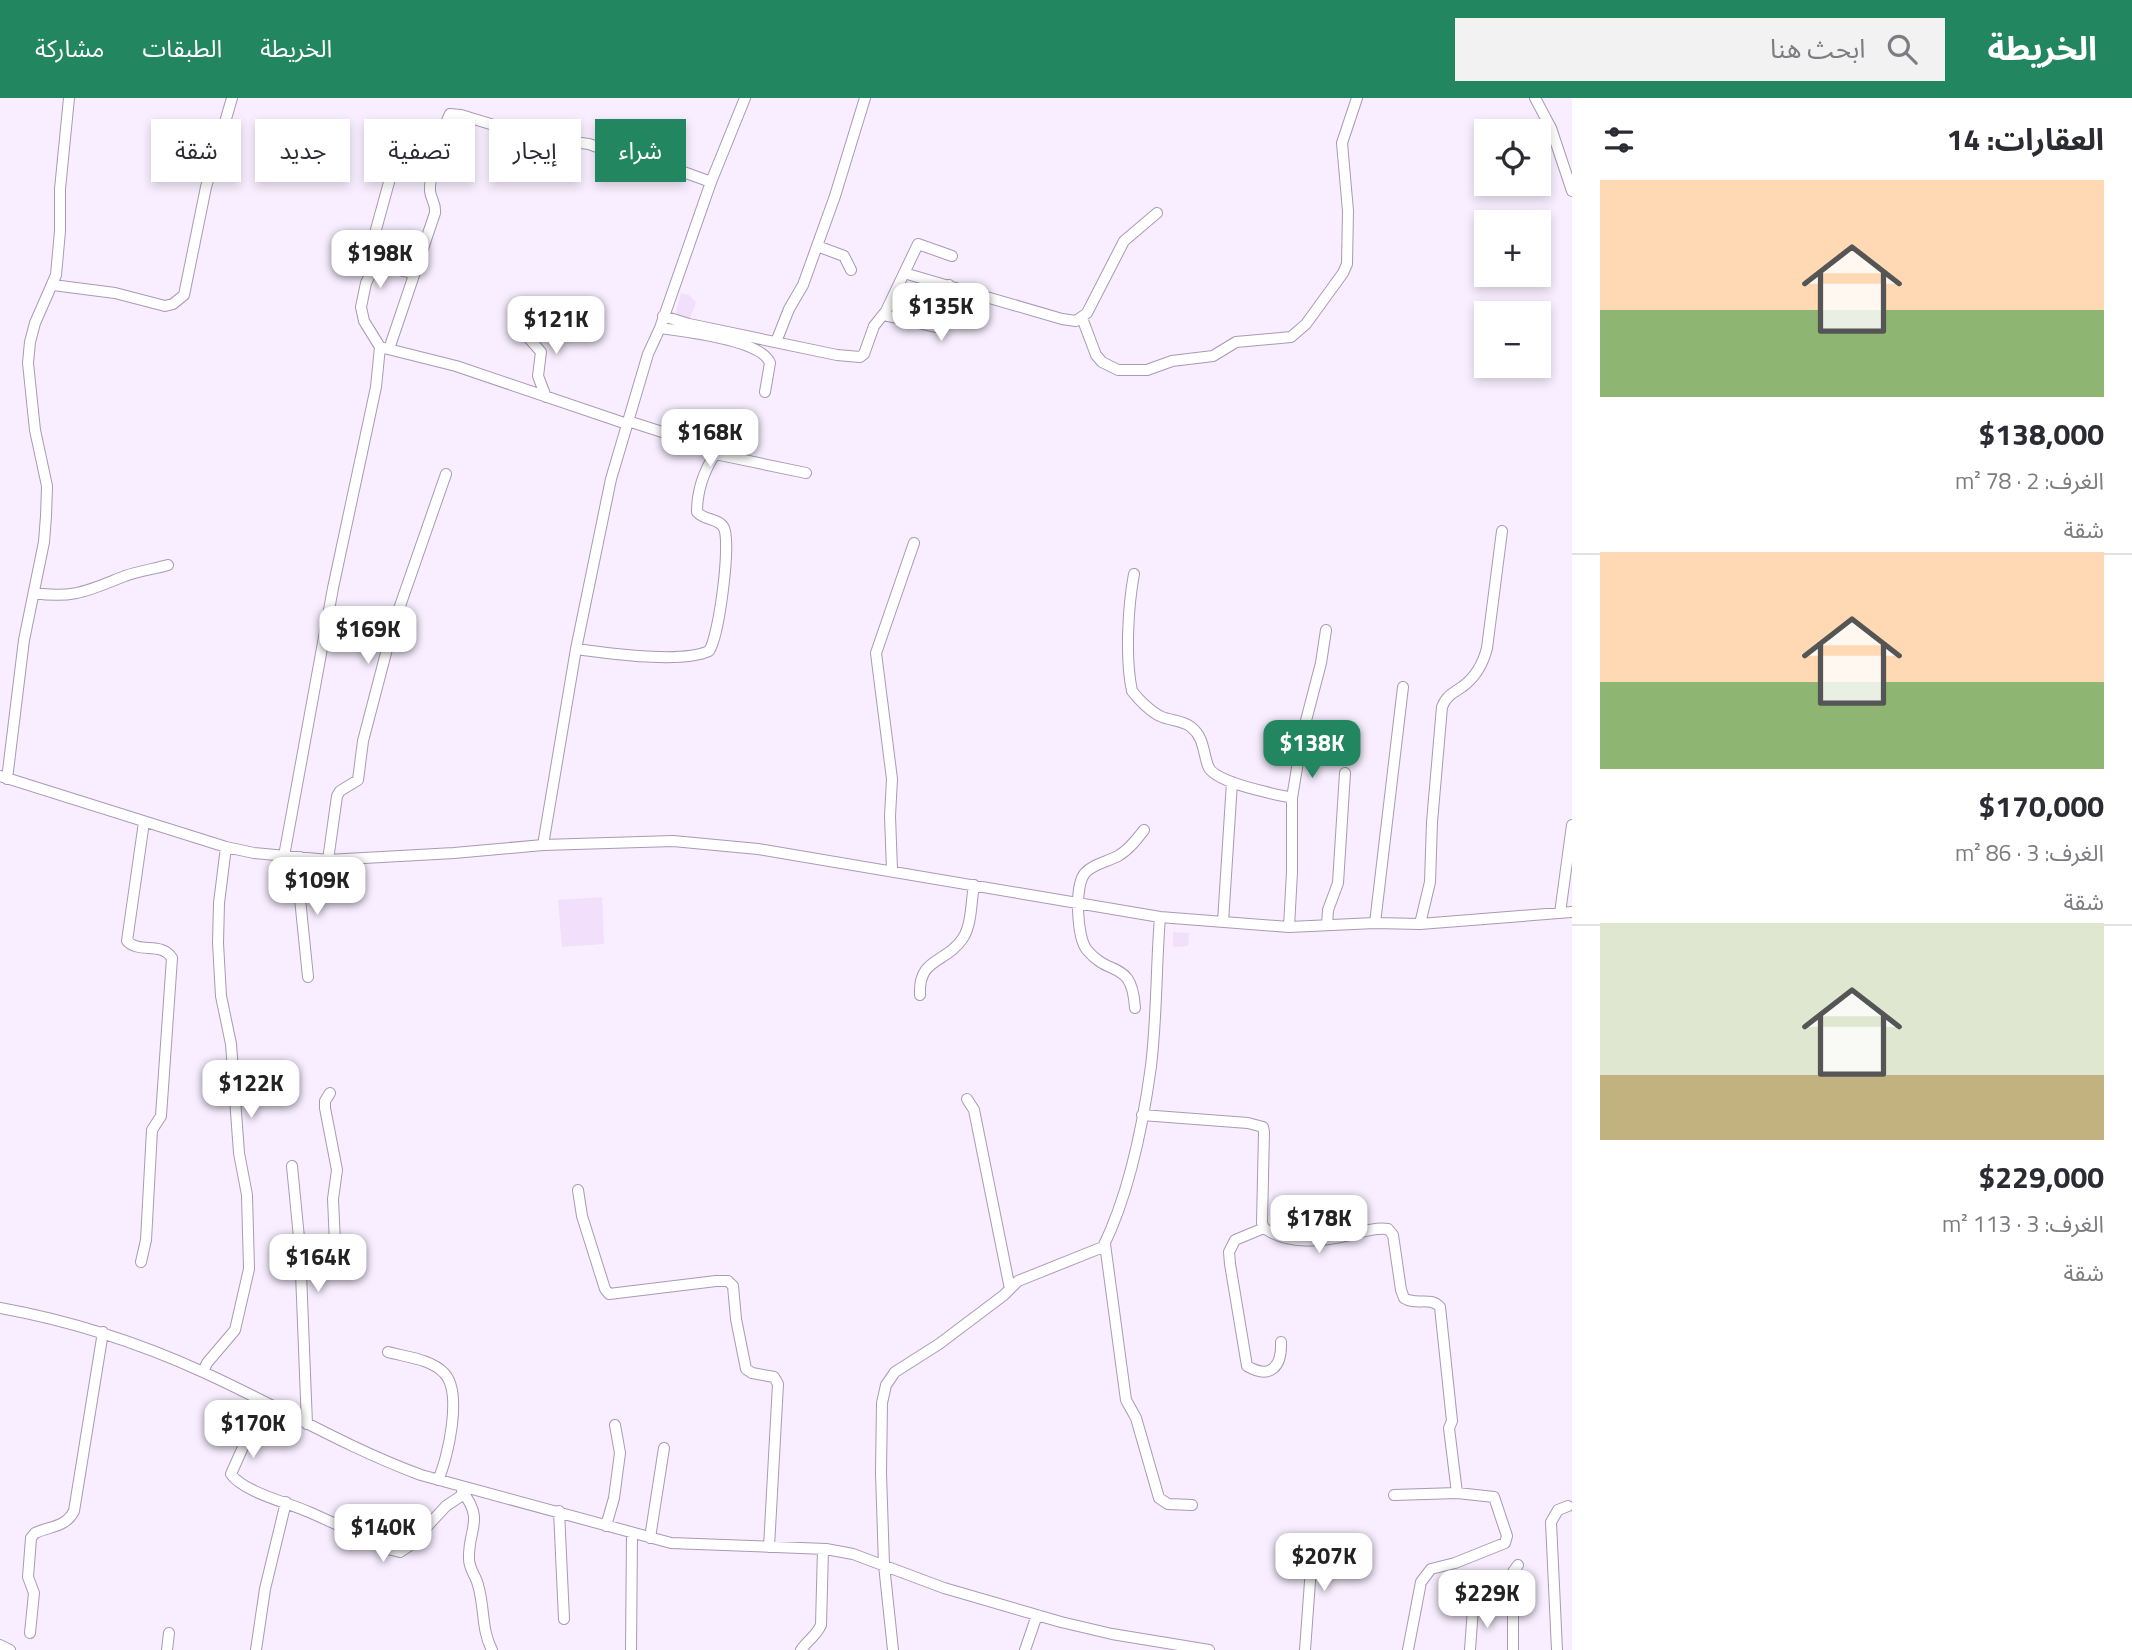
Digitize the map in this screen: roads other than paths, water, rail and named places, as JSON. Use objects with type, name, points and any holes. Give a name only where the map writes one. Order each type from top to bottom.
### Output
[{"type":"street","points":[[69,98],[60,189],[59,246],[53,285],[35,323],[28,363],[36,430],[47,485],[44,542],[24,640],[3,777],[226,847],[254,853],[328,860],[543,845],[673,841],[758,849],[1160,917],[1223,922],[1289,927],[1420,924],[1572,912]]},
{"type":"street","points":[[53,285],[115,293],[165,306],[173,304],[184,295],[206,187],[232,98]]},
{"type":"street","points":[[543,845],[576,649],[609,491],[627,423],[648,355],[711,183],[746,98]]},
{"type":"street","points":[[776,342],[789,309],[803,285],[865,98]]},
{"type":"street","points":[[1083,318],[1096,355],[1102,362],[1118,370],[1127,371],[1147,370],[1184,358],[1213,356],[1241,341],[1284,339],[1297,333],[1347,264],[1348,211],[1342,148],[1357,98]]},
{"type":"street","points":[[1535,98],[1551,128],[1572,191]]},
{"type":"street","points":[[448,119],[450,114],[456,114],[473,119]]},
{"type":"street","points":[[475,120],[533,137],[589,144],[619,155],[678,170],[711,183]]},
{"type":"street","points":[[389,182],[372,244],[375,265],[366,283],[361,311],[375,342],[384,348],[456,366],[627,423],[680,437],[715,454],[806,473]]},
{"type":"street","points":[[284,856],[333,588],[344,548],[384,348],[435,213],[436,205],[430,190],[432,182]]},
{"type":"street","points":[[904,273],[1076,321],[1083,318],[1124,242],[1157,213]]},
{"type":"street","points":[[663,316],[846,358],[860,357],[918,243],[952,256]]},
{"type":"street","points":[[817,246],[844,256],[851,270]]},
{"type":"street","points":[[375,265],[413,272]]},
{"type":"street","points":[[883,315],[940,328],[945,319],[949,285]]},
{"type":"street","points":[[660,328],[732,341],[763,353],[770,363],[765,393]]},
{"type":"street","points":[[527,336],[541,352],[538,376],[546,397]]},
{"type":"street","points":[[576,649],[677,656],[701,655],[709,651],[716,634],[724,571],[725,532],[718,521],[702,518],[697,512],[697,500],[715,454]]},
{"type":"street","points":[[328,860],[337,796],[340,791],[358,780],[363,741],[393,626],[446,474]]},
{"type":"street","points":[[1420,924],[1430,881],[1429,859],[1442,707],[1447,698],[1472,678],[1483,662],[1502,531]]},
{"type":"street","points":[[892,870],[892,779],[876,653],[914,543]]},
{"type":"street","points":[[34,593],[68,595],[89,592],[128,575],[168,565]]},
{"type":"street","points":[[1134,574],[1129,622],[1132,691],[1160,716],[1190,726],[1202,742],[1208,768],[1214,775],[1292,798]]},
{"type":"street","points":[[1289,927],[1293,872],[1292,798],[1303,732],[1321,663],[1326,630]]},
{"type":"street","points":[[1375,923],[1403,687]]},
{"type":"street","points":[[1327,925],[1328,910],[1338,883],[1345,774]]},
{"type":"street","points":[[1223,922],[1232,782]]},
{"type":"street","points":[[141,1262],[147,1220],[152,1130],[161,1116],[172,958],[162,949],[132,946],[127,941],[132,891],[144,822]]},
{"type":"street","points":[[1560,913],[1572,825]]},
{"type":"street","points":[[1135,1008],[1130,980],[1086,949],[1077,902],[1079,883],[1084,874],[1090,868],[1119,856],[1144,830]]},
{"type":"street","points":[[203,1372],[207,1363],[235,1330],[249,1269],[247,1195],[240,1163],[231,1044],[221,996],[219,903],[226,847]]},
{"type":"street","points":[[300,857],[299,889],[308,977]]},
{"type":"street","points":[[920,995],[919,983],[927,967],[949,953],[965,936],[974,884]]},
{"type":"street","points":[[892,1650],[884,1565],[882,1403],[886,1385],[895,1372],[939,1344],[1017,1281],[1098,1251],[1105,1244],[1126,1184],[1143,1115],[1151,1064],[1160,917]]},
{"type":"street","points":[[301,1264],[327,1257],[333,1251],[335,1243],[333,1199],[337,1170],[325,1108],[330,1093]]},
{"type":"street","points":[[967,1099],[974,1110],[1010,1289]]},
{"type":"street","points":[[1143,1115],[1248,1123],[1263,1127],[1262,1223],[1264,1228],[1279,1236],[1303,1240],[1342,1237],[1380,1228],[1391,1231],[1404,1298],[1414,1302],[1432,1301],[1440,1307],[1457,1493]]},
{"type":"street","points":[[292,1166],[301,1264],[307,1424]]},
{"type":"street","points":[[578,1190],[582,1216],[605,1289],[609,1294],[716,1281],[728,1281],[733,1286],[736,1320],[746,1369],[752,1373],[774,1377],[778,1384],[769,1547]]},
{"type":"street","points":[[1264,1228],[1235,1240],[1229,1252],[1247,1366],[1261,1371],[1279,1364],[1282,1357],[1281,1342]]},
{"type":"street","points":[[1105,1244],[1128,1408],[1136,1418],[1159,1498],[1168,1504],[1192,1505]]},
{"type":"street","points":[[0,1308],[45,1316],[103,1332],[203,1372],[384,1461],[438,1480],[671,1543],[823,1549],[853,1554],[944,1588],[1037,1615],[1112,1634],[1205,1650]]},
{"type":"street","points":[[30,1633],[34,1602],[34,1593],[28,1577],[32,1538],[35,1533],[70,1520],[74,1511],[103,1332]]},
{"type":"street","points":[[388,1352],[432,1365],[446,1374],[450,1381],[452,1416],[448,1452],[438,1480]]},
{"type":"street","points":[[263,1402],[231,1474],[241,1483],[400,1552],[409,1546],[446,1506],[464,1494]]},
{"type":"street","points":[[606,1526],[614,1498],[621,1453],[615,1425]]},
{"type":"street","points":[[650,1538],[664,1448]]},
{"type":"street","points":[[456,1485],[474,1509],[469,1562],[477,1582],[484,1633],[492,1650]]},
{"type":"street","points":[[1394,1494],[1457,1493],[1494,1497],[1507,1540],[1468,1558],[1431,1569],[1421,1582],[1408,1650]]},
{"type":"street","points":[[256,1650],[265,1589],[286,1502]]},
{"type":"street","points":[[1557,1650],[1551,1522],[1558,1510],[1568,1506]]},
{"type":"street","points":[[559,1511],[564,1619]]},
{"type":"street","points":[[631,1650],[632,1534]]},
{"type":"street","points":[[801,1650],[816,1636],[821,1625],[823,1549]]},
{"type":"street","points":[[1305,1650],[1312,1554],[1322,1551],[1361,1554]]},
{"type":"street","points":[[1513,1650],[1513,1572],[1518,1565]]},
{"type":"street","points":[[1470,1650],[1473,1608]]},
{"type":"street","points":[[1025,1650],[1037,1615]]},
{"type":"street","points":[[167,1650],[169,1633]]},
{"type":"street","points":[[0,1645],[10,1650]]}]
